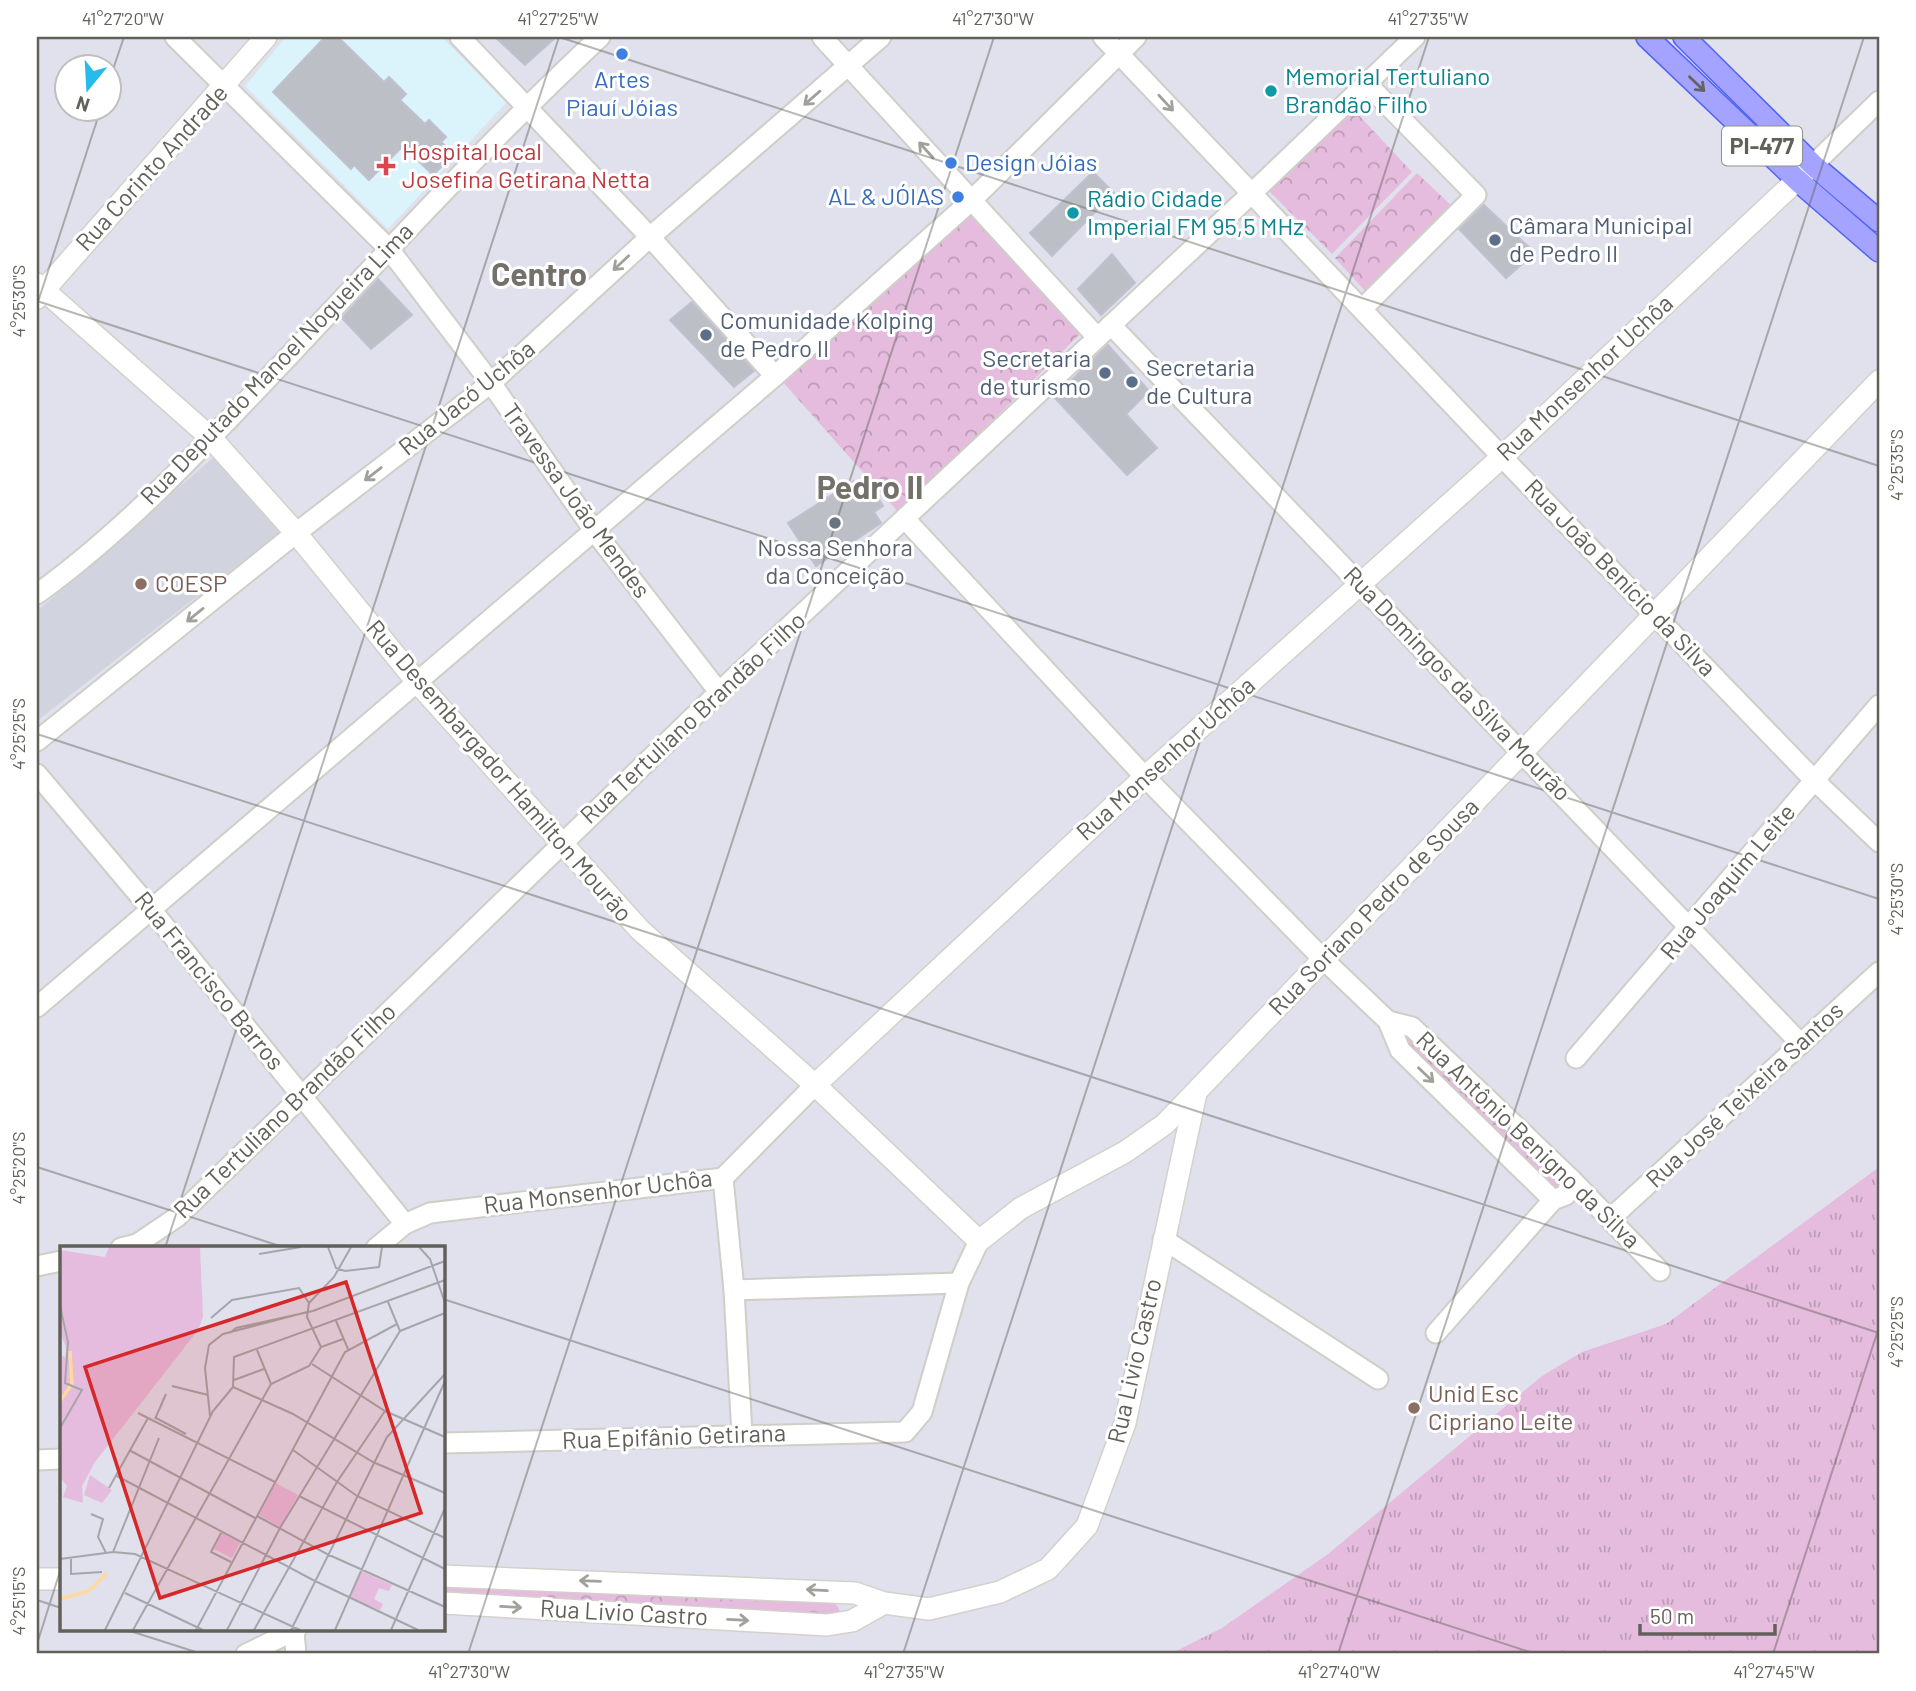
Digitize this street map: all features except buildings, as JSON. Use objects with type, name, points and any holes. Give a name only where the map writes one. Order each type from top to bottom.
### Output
[{"type":"main road","name":"PI-477","points":[[1647,37],[1796,179],[1879,251]]},
{"type":"main road","name":"PI-477","points":[[1684,37],[1813,165],[1879,221]]},
{"type":"street","name":"Travessa João Mendes","points":[[175,37],[389,249],[491,383],[594,532],[719,692]]},
{"type":"street","name":"Rua Corinto Andrade","points":[[39,291],[226,85],[266,37]]},
{"type":"street","points":[[460,37],[650,237],[775,376]]},
{"type":"street","name":"Rua Deputado Manoel Nogueira Lima","points":[[37,594],[76,565],[211,438],[526,106],[600,37]]},
{"type":"street","name":"Rua Domingos da Silva Mourão","points":[[822,37],[971,201],[1360,582],[1523,751],[1689,930],[1801,1044]]},
{"type":"street","name":"Rua Jacó Uchôa","points":[[37,741],[296,533],[491,383],[650,237],[881,37]]},
{"type":"street","name":"Rua João Benício da Silva","points":[[1103,37],[1250,195],[1502,457],[1657,614],[1814,780],[1879,842]]},
{"type":"street","points":[[37,1007],[775,376],[971,201],[1136,37]]},
{"type":"street","name":"Rua Tertuliano Brandão Filho","points":[[134,1246],[177,1217],[561,842],[1415,37]]},
{"type":"street","points":[[1362,309],[1476,195],[1366,83]]},
{"type":"street","name":"Rua Monsenhor Uchôa","points":[[378,1246],[405,1224],[430,1213],[723,1178],[815,1085],[1145,777],[1502,457],[1879,102]]},
{"type":"street","name":"Rua Desembargador Hamilton Mourão","points":[[39,291],[211,438],[296,533],[417,682],[640,930],[815,1085],[979,1241]]},
{"type":"street","name":"Rua Soriano Pedro de Sousa","points":[[905,1432],[922,1412],[959,1283],[979,1241],[1021,1208],[1125,1152],[1165,1124],[1879,381]]},
{"type":"street","name":"Rua Antônio Benigno da Silva","points":[[905,519],[1145,777],[1323,959],[1388,1020],[1400,1049],[1553,1200]]},
{"type":"street","name":"Rua Joaquim Leite","points":[[1576,1058],[1689,930],[1879,705]]},
{"type":"street","name":"Rua Francisco Barros","points":[[37,774],[150,908],[405,1224]]},
{"type":"street","name":"Rua José Teixeira Santos","points":[[1611,1218],[1879,972]]},
{"type":"street","name":"Rua Antônio Benigno da Silva","points":[[1388,1020],[1412,1027],[1611,1218],[1660,1271]]},
{"type":"street","name":"Rua Livio Castro","points":[[444,1576],[855,1593],[884,1603],[929,1609],[1000,1592],[1048,1569],[1087,1526],[1125,1423],[1197,1091]]},
{"type":"street","points":[[723,1178],[734,1290],[741,1435]]},
{"type":"street","points":[[1436,1333],[1553,1200],[1566,1195],[1572,1180]]},
{"type":"street","points":[[1163,1239],[1378,1379]]},
{"type":"street","points":[[37,1266],[60,1261]]},
{"type":"street","points":[[734,1290],[959,1283]]},
{"type":"street","name":"Rua Epifânio Getirana","points":[[444,1443],[905,1432]]},
{"type":"street","points":[[37,1460],[60,1459]]},
{"type":"street","points":[[37,1579],[60,1578]]},
{"type":"street","name":"Rua Livio Castro","points":[[444,1603],[827,1625],[852,1621],[884,1603]]},
{"type":"street","points":[[246,1654],[293,1632]]},
{"type":"street","points":[[295,1632],[296,1654]]},
{"type":"shaded area","name":"Hospital local Josefina Getirana Netta","points":[[286,37],[442,37],[506,103],[388,229],[245,86]]},
{"type":"shaded area","name":"COESP","points":[[215,456],[281,531],[37,721],[37,611]]},
{"type":"green space","points":[[1352,108],[1412,172],[1332,254],[1268,190]]},
{"type":"green space","points":[[1417,173],[1454,208],[1368,294],[1335,258]]},
{"type":"green space","points":[[971,211],[1082,332],[899,513],[782,381]]},
{"type":"green space","points":[[1409,1030],[1566,1181],[1553,1195],[1400,1043]]},
{"type":"green space","points":[[1879,1167],[1879,1654],[1170,1654],[1222,1628],[1328,1554],[1542,1376],[1582,1352],[1666,1324]]},
{"type":"green space","points":[[444,1581],[824,1602],[836,1604],[840,1611],[836,1616],[444,1599]]},
{"type":"place","name":"Artes Piauí Jóias","points":[[622,54]]},
{"type":"place","name":"Memorial Tertuliano Brandão Filho","points":[[1271,91]]},
{"type":"place","name":"Design Jóias","points":[[951,163]]},
{"type":"place","name":"Hospital local Josefina Getirana Netta","points":[[386,166]]},
{"type":"place","name":"AL & JÓIAS","points":[[958,197]]},
{"type":"place","name":"Rádio Cidade Imperial FM 95,5 MHz","points":[[1073,213]]},
{"type":"place","name":"Câmara Municipal de Pedro II","points":[[1495,240]]},
{"type":"place","name":"Comunidade Kolping de Pedro II","points":[[706,335]]},
{"type":"place","name":"Secretaria de turismo","points":[[1105,373]]},
{"type":"place","name":"Secretaria de Cultura","points":[[1132,382]]},
{"type":"place","name":"Nossa Senhora da Conceição","points":[[835,523]]},
{"type":"place","name":"COESP","points":[[141,584]]},
{"type":"place","name":"Unid Esc Cipriano Leite","points":[[1414,1408]]},
{"type":"district","name":"Centro","points":[[539,275]]},
{"type":"district","name":"Pedro II","points":[[870,488]]}]
